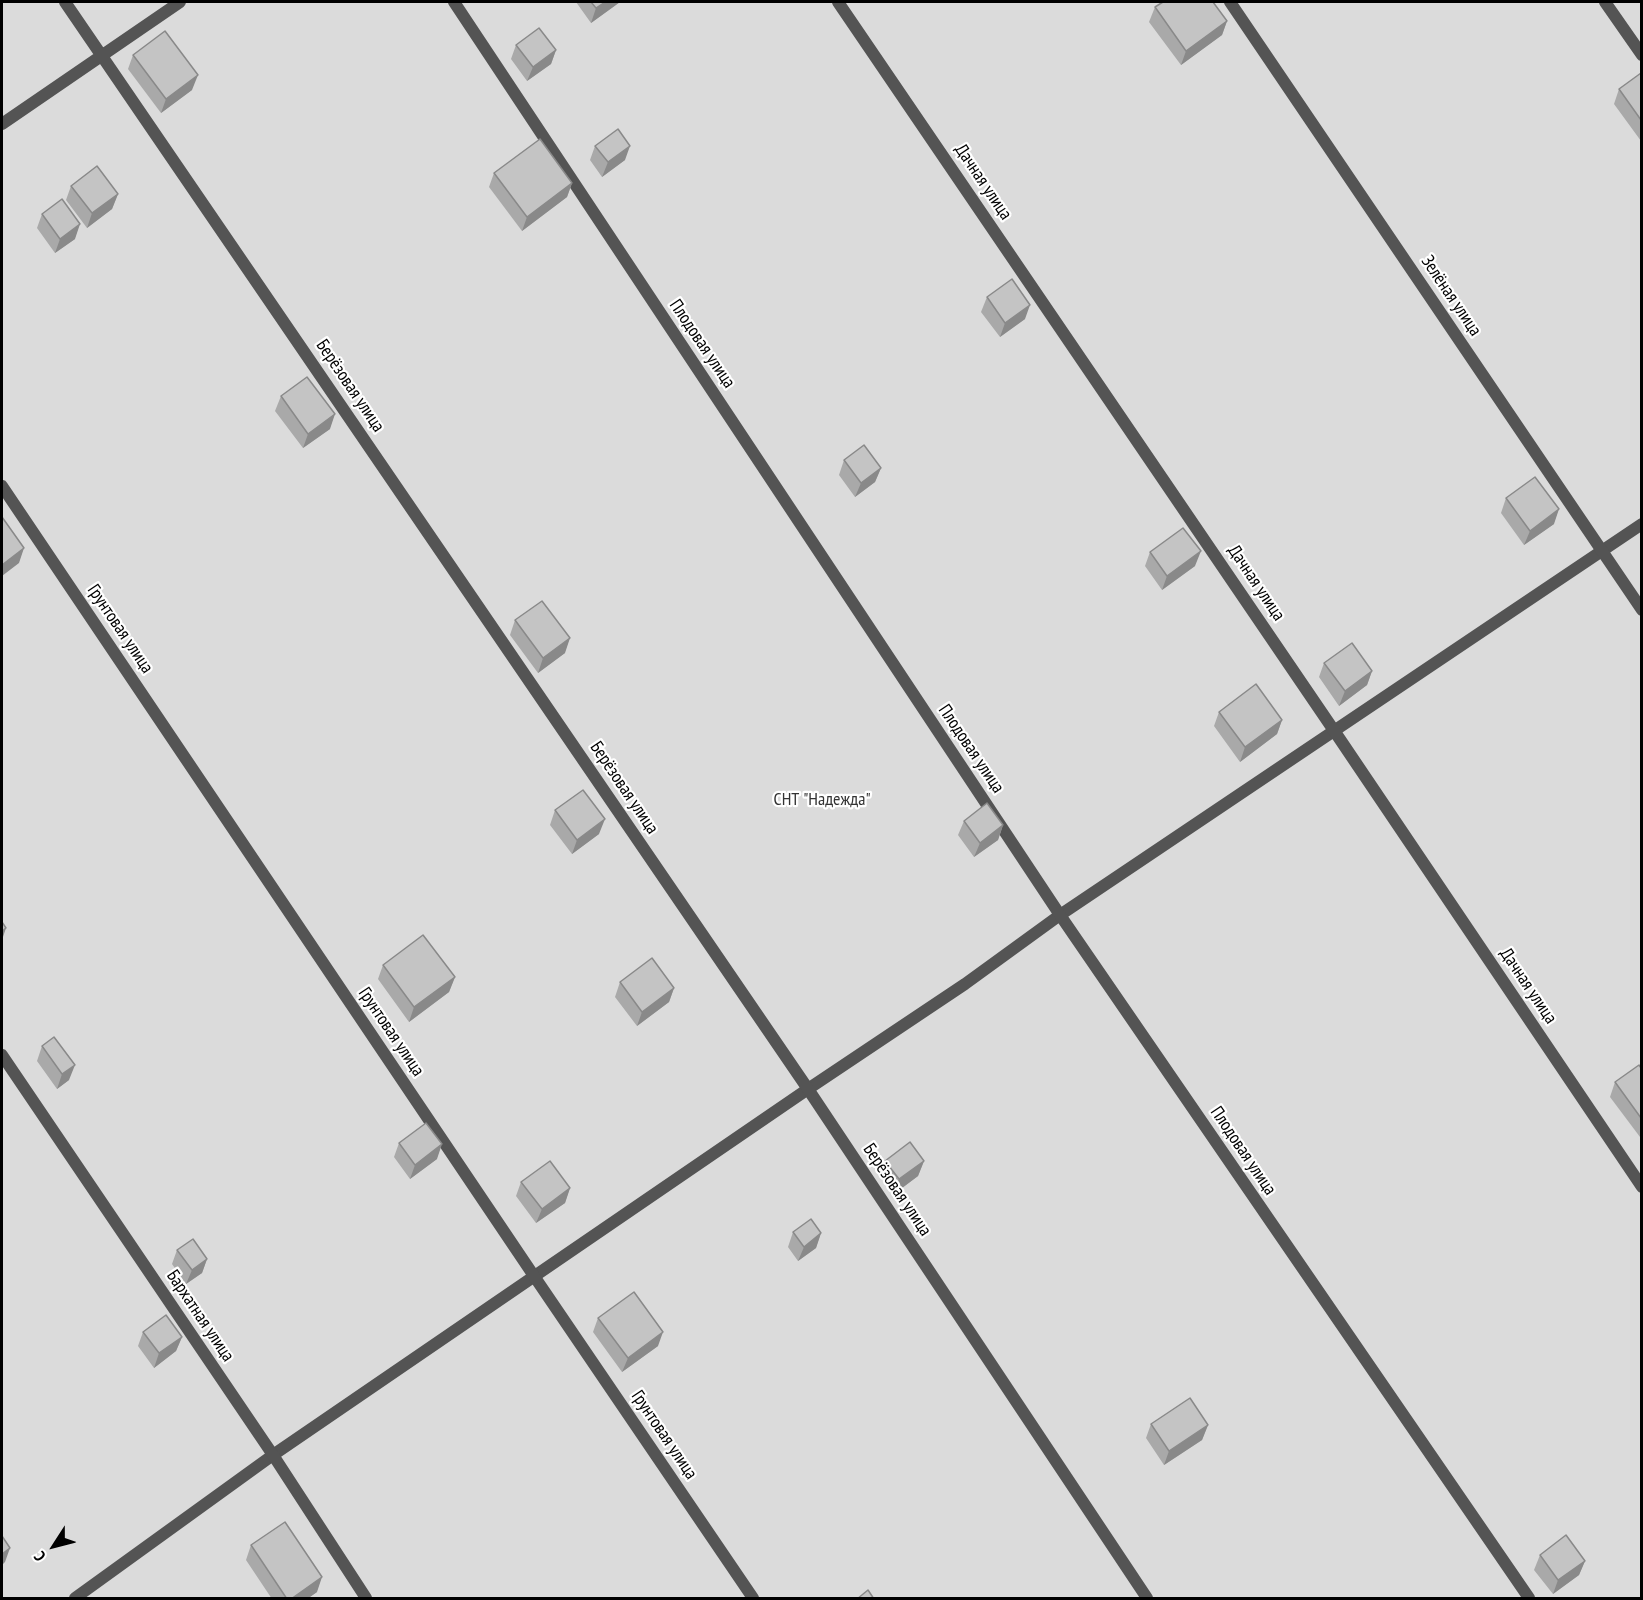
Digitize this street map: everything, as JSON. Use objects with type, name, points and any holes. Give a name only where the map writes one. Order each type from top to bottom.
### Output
[{"type":"street","name":"Берёзовая улица","points":[[65,2],[808,1089],[1147,1599]]},
{"type":"street","points":[[2,124],[180,2]]},
{"type":"street","name":"Плодовая улица","points":[[454,2],[1060,915],[1528,1599]]},
{"type":"street","name":"Дачная улица","points":[[838,2],[1335,732],[1641,1187]]},
{"type":"street","name":"Зелёная улица","points":[[1230,2],[1641,610]]},
{"type":"street","points":[[1605,2],[1641,55]]},
{"type":"street","name":"Грунтовая улица","points":[[2,486],[753,1599]]},
{"type":"street","points":[[75,1599],[273,1455],[965,984],[1060,915],[1641,524]]},
{"type":"street","name":"Бархатная улица","points":[[2,1056],[273,1455],[366,1599]]},
{"type":"green space","name":"СНТ \"Надежда\"","points":[[2,2],[1641,2],[1641,1598],[2,1598]]},
{"type":"building","points":[[591,2],[605,2],[596,8]]},
{"type":"building","points":[[1163,2],[1213,2],[1227,21],[1186,51],[1155,7]]},
{"type":"building","points":[[539,28],[556,50],[533,67],[516,45]]},
{"type":"building","points":[[165,31],[198,75],[166,99],[133,55]]},
{"type":"building","points":[[1641,73],[1641,120],[1619,89]]},
{"type":"building","points":[[618,129],[630,146],[608,162],[595,146]]},
{"type":"building","points":[[540,139],[572,183],[527,217],[494,173]]},
{"type":"building","points":[[97,166],[118,194],[92,213],[71,186]]},
{"type":"building","points":[[62,199],[80,224],[60,239],[42,214]]},
{"type":"building","points":[[1012,279],[1030,305],[1005,323],[987,297]]},
{"type":"building","points":[[307,377],[335,414],[308,434],[281,396]]},
{"type":"building","points":[[864,445],[881,468],[861,483],[844,460]]},
{"type":"building","points":[[1535,477],[1559,509],[1530,531],[1506,498]]},
{"type":"building","points":[[2,517],[24,548],[2,565]]},
{"type":"building","points":[[1183,528],[1201,551],[1167,576],[1150,552]]},
{"type":"building","points":[[542,601],[570,638],[543,658],[515,620]]},
{"type":"building","points":[[1352,643],[1372,671],[1345,691],[1324,663]]},
{"type":"building","points":[[1256,684],[1282,720],[1245,747],[1219,712]]},
{"type":"building","points":[[583,790],[605,819],[577,840],[555,810]]},
{"type":"building","points":[[987,803],[1003,825],[980,843],[964,821]]},
{"type":"building","points":[[423,935],[455,977],[414,1007],[383,965]]},
{"type":"building","points":[[652,958],[674,988],[642,1012],[620,982]]},
{"type":"building","points":[[54,1037],[75,1065],[62,1074],[42,1046]]},
{"type":"building","points":[[1639,1065],[1641,1068],[1641,1118],[1615,1082]]},
{"type":"building","points":[[426,1123],[442,1144],[415,1165],[399,1143]]},
{"type":"building","points":[[910,1142],[924,1161],[899,1179],[885,1161]]},
{"type":"building","points":[[550,1161],[570,1188],[542,1209],[521,1182]]},
{"type":"building","points":[[811,1219],[821,1233],[804,1247],[793,1232]]},
{"type":"building","points":[[193,1239],[207,1259],[192,1270],[177,1250]]},
{"type":"building","points":[[634,1292],[663,1332],[628,1358],[598,1318]]},
{"type":"building","points":[[166,1315],[182,1337],[159,1353],[143,1332]]},
{"type":"building","points":[[1190,1398],[1208,1425],[1169,1451],[1151,1424]]},
{"type":"building","points":[[285,1522],[322,1577],[291,1599],[287,1599],[251,1545]]},
{"type":"building","points":[[1566,1535],[1585,1561],[1558,1580],[1540,1555]]},
{"type":"building","points":[[2,1536],[10,1548],[2,1554]]},
{"type":"building","points":[[868,1590],[874,1599],[857,1599]]}]
